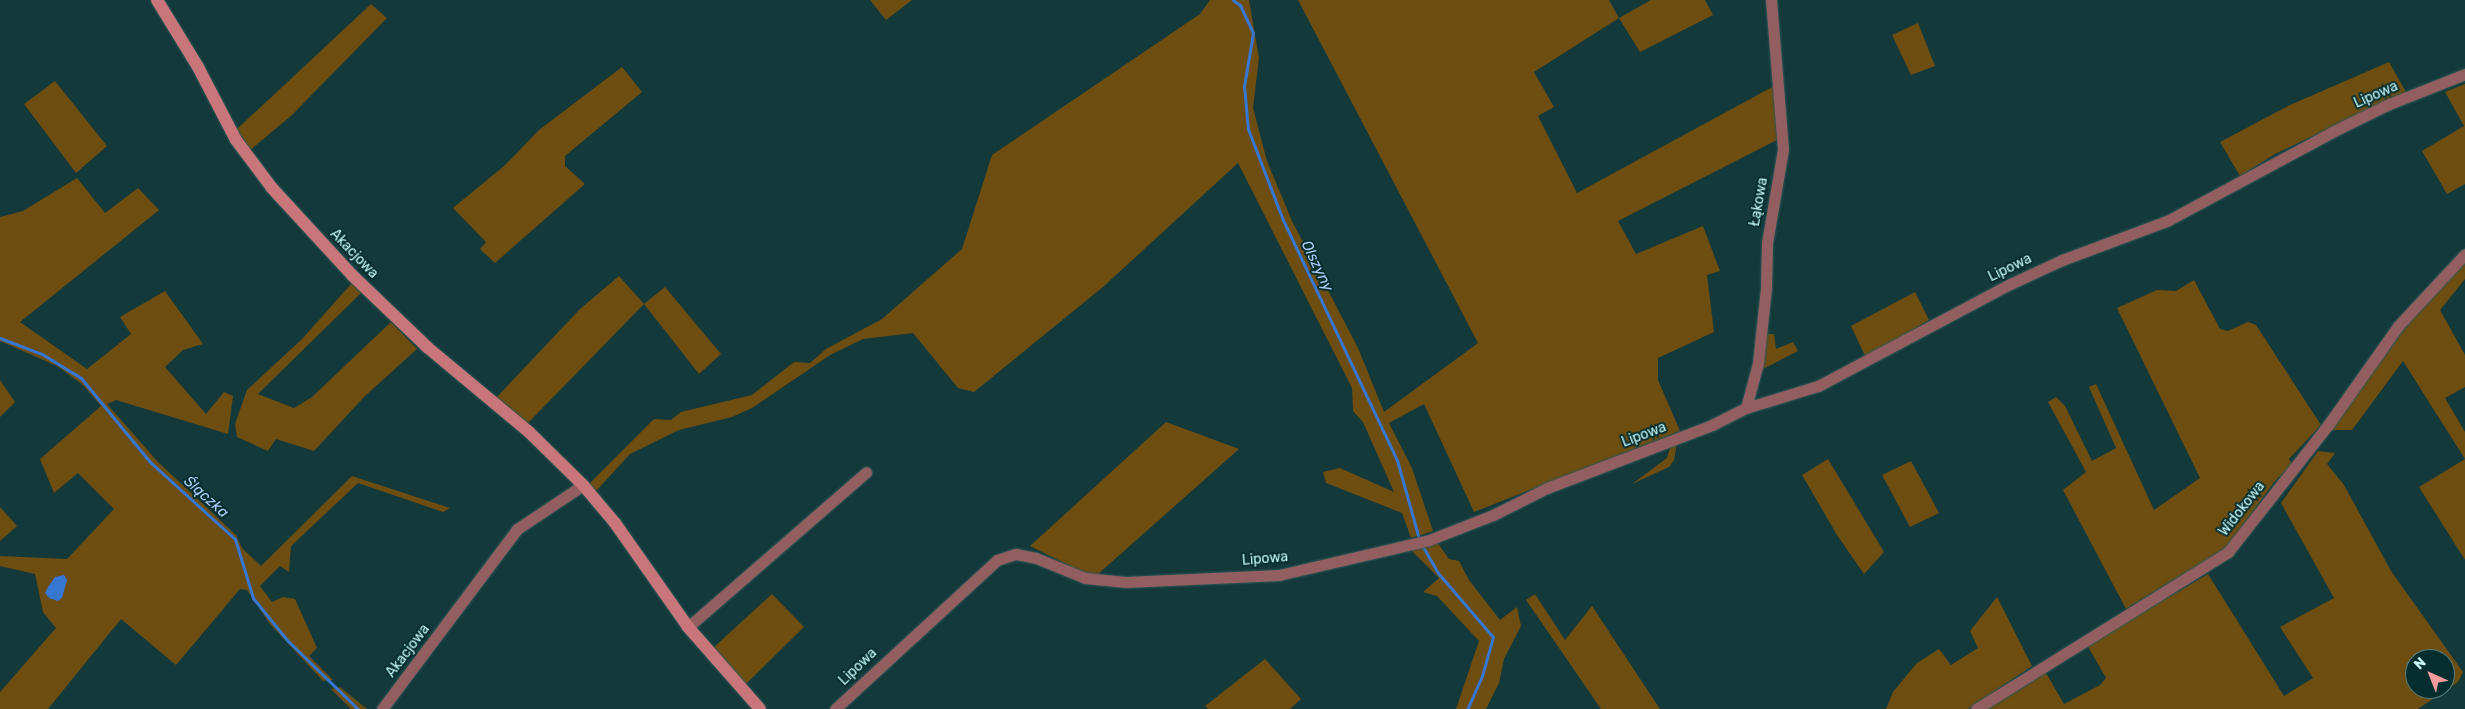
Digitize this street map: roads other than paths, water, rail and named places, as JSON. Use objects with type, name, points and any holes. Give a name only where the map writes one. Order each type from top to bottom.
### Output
[{"type":"street","name":"Akacjowa","points":[[157,0],[198,67],[236,140],[272,188],[353,276],[427,347],[529,432],[583,485],[615,523],[688,628],[760,709]]},
{"type":"street","name":"Łąkowa","points":[[1746,408],[1758,363],[1766,288],[1767,242],[1784,149],[1771,0]]},
{"type":"street","name":"Lipowa","points":[[836,709],[997,560],[1016,554],[1036,558],[1086,578],[1126,582],[1279,575],[1429,540],[1493,515],[1548,488],[1712,425],[1746,408],[1818,386],[2008,285],[2062,260],[2167,221],[2332,132],[2389,104],[2465,74]]},
{"type":"street","name":"Widokowa","points":[[1976,709],[2228,552],[2328,425],[2398,326],[2465,254]]},
{"type":"street","points":[[688,628],[866,472]]},
{"type":"street","name":"Akacjowa","points":[[382,709],[517,528],[583,485]]},
{"type":"water","points":[[64,575],[67,580],[62,598],[58,601],[49,598],[45,593],[48,587],[55,577]]},
{"type":"waterway","name":"Olszyny","points":[[1233,0],[1240,5],[1253,33],[1244,86],[1248,129],[1283,220],[1397,460],[1419,539]]},
{"type":"waterway","name":"Ślączka","points":[[0,338],[42,354],[81,378],[150,462],[235,539],[253,598],[288,641],[358,709]]},
{"type":"waterway","name":"Olszyny","points":[[1423,547],[1438,573],[1493,637],[1482,676],[1467,709]]}]
